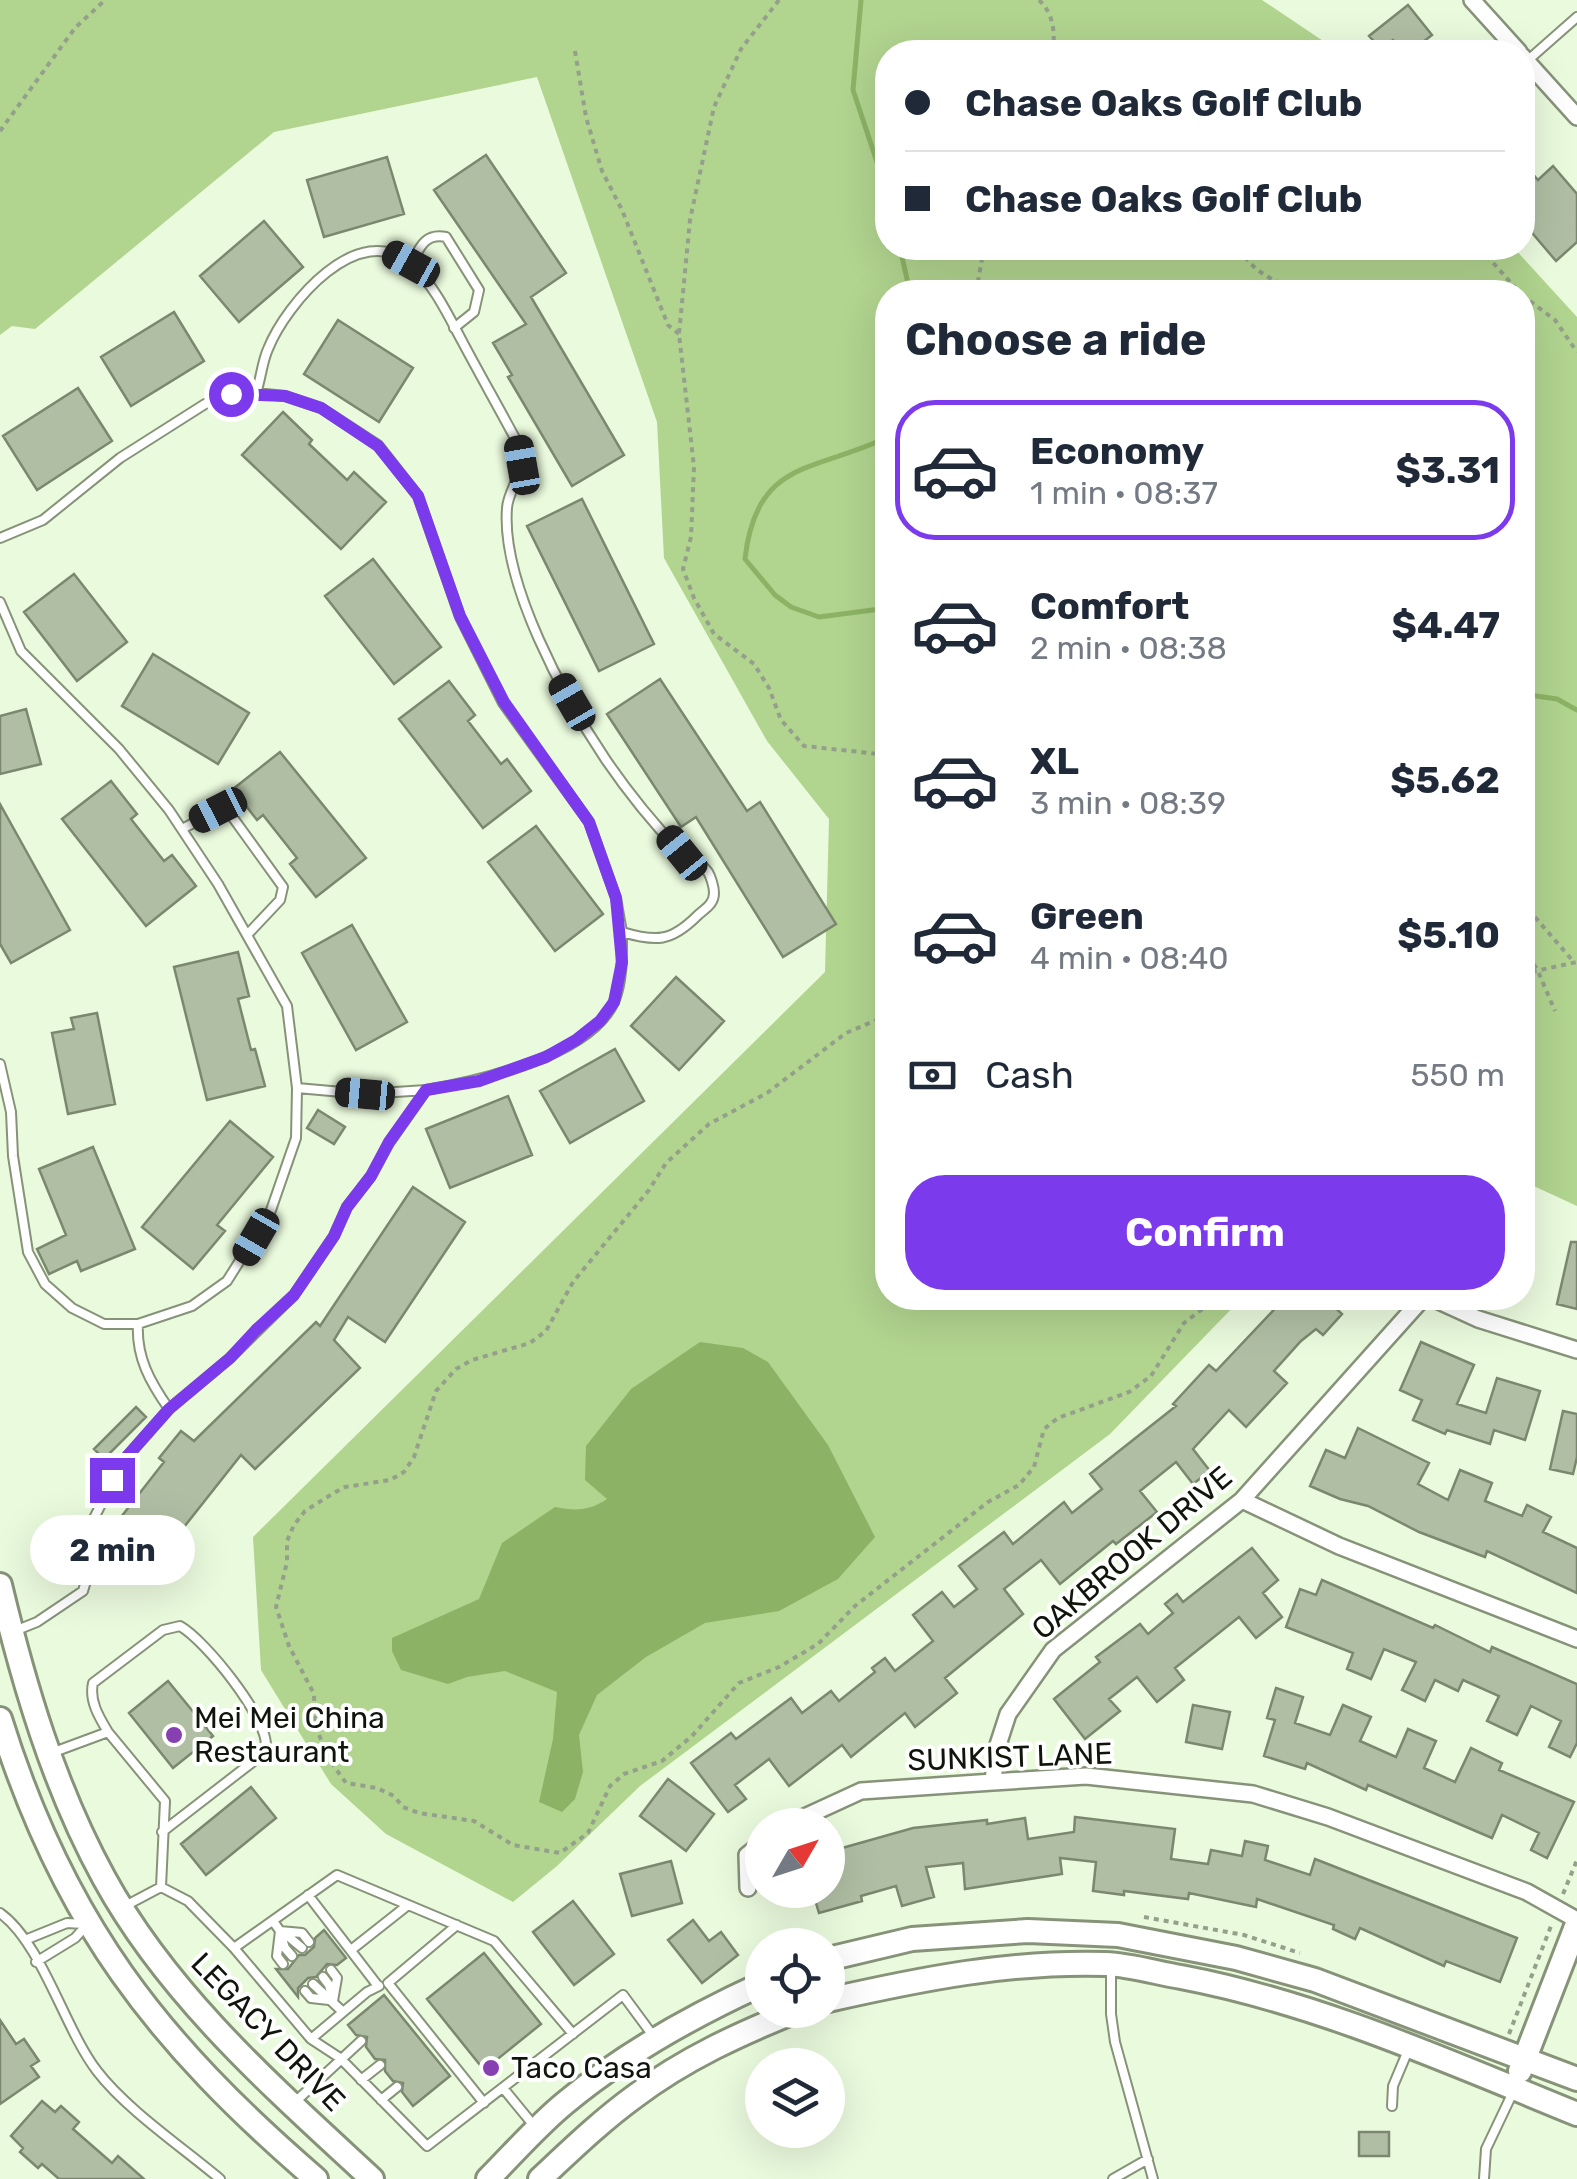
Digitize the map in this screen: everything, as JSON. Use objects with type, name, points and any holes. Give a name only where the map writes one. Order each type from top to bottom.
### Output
[{"type":"street","points":[[1472,0],[1508,40]]},
{"type":"street","points":[[1535,69],[1577,116]]},
{"type":"street","name":"OAKBROOK DRIVE","points":[[993,1782],[996,1751],[1008,1714],[1053,1650],[1242,1500],[1412,1310]]},
{"type":"street","points":[[1458,1310],[1577,1350]]},
{"type":"street","points":[[1242,1500],[1339,1546],[1577,1639]]},
{"type":"street","name":"LEGACY DRIVE","points":[[0,1584],[6,1632],[67,1802],[106,1881],[163,1964],[207,2018],[372,2179]]},
{"type":"street","points":[[0,1719],[36,1819],[88,1924],[138,2000],[180,2051],[315,2179]]},
{"type":"street","name":"SUNKIST LANE","points":[[824,1808],[861,1791],[1086,1776],[1253,1794],[1328,1817],[1527,1892],[1577,1922]]},
{"type":"street","points":[[88,1924],[123,1908]]},
{"type":"street","points":[[1515,2089],[1524,2056],[1577,1922]]},
{"type":"street","points":[[845,1955],[912,1939],[1028,1931],[1118,1935],[1236,1958],[1315,1980],[1577,2079]]},
{"type":"street","points":[[1111,1964],[1118,1935]]},
{"type":"street","points":[[845,1996],[948,1973],[1034,1964],[1111,1964],[1244,1989],[1577,2114]]},
{"type":"street","points":[[488,2179],[563,2105],[655,2038],[745,1993]]},
{"type":"street","points":[[540,2179],[633,2097],[672,2071],[753,2028]]},
{"type":"street","points":[[655,2038],[672,2071]]},
{"type":"lane","points":[[1535,47],[1577,17]]},
{"type":"lane","points":[[411,264],[426,240],[434,235],[446,237],[479,290],[474,312],[454,328]]},
{"type":"lane","points":[[256,393],[267,350],[309,286],[347,259],[368,253],[391,253],[411,264],[437,296],[518,442],[522,465],[507,507],[509,526],[521,590],[540,646],[626,788],[682,853],[698,859],[710,875],[712,904],[686,928],[664,939],[645,939],[622,932]]},
{"type":"lane","points":[[0,538],[43,520],[159,430],[231,394],[285,396],[321,408],[378,446],[418,496],[460,616],[504,702],[589,822],[616,898],[622,932],[622,962],[614,1002],[588,1031],[546,1057],[479,1081],[365,1094],[297,1088]]},
{"type":"lane","points":[[0,602],[21,651],[119,749],[182,828],[287,1006],[297,1088],[292,1157],[270,1213],[228,1281],[192,1306],[138,1324],[104,1324],[72,1308],[44,1284],[28,1252],[13,1156],[11,1112],[0,1064]]},
{"type":"lane","points":[[182,828],[218,810],[231,814],[283,887],[280,900],[247,935]]},
{"type":"lane","points":[[6,1632],[32,1625],[83,1591],[88,1571],[88,1530],[123,1461],[169,1409],[230,1358],[294,1295],[334,1236],[347,1207],[426,1090]]},
{"type":"lane","points":[[0,1114],[11,1112]]},
{"type":"lane","points":[[138,1324],[136,1346],[150,1381],[169,1409]]},
{"type":"lane","points":[[161,1887],[162,1832],[165,1801],[108,1732],[96,1713],[91,1692],[93,1683],[164,1630],[180,1626],[204,1646],[261,1723],[266,1746],[259,1757],[162,1832]]},
{"type":"lane","points":[[50,1754],[108,1732]]},
{"type":"lane","points":[[234,1948],[337,1875],[494,1941],[573,2034]]},
{"type":"lane","points":[[123,1908],[161,1887]]},
{"type":"lane","points":[[161,1887],[188,1900],[311,2039],[340,2058],[427,2146],[623,1995],[655,2038]]},
{"type":"lane","points":[[308,1895],[378,1986]]},
{"type":"lane","points":[[351,1950],[408,1905]]},
{"type":"lane","points":[[0,1913],[25,1940],[98,2072],[220,2179]]},
{"type":"lane","points":[[273,1921],[292,1956]]},
{"type":"lane","points":[[25,1940],[67,1923],[88,1924]]},
{"type":"lane","points":[[36,1962],[75,1938],[88,1924]]},
{"type":"lane","points":[[311,2039],[378,1986],[388,1983],[457,1925]]},
{"type":"lane","points":[[280,1931],[302,1933],[306,1945]]},
{"type":"lane","points":[[280,1931],[278,1956],[283,1964]]},
{"type":"lane","points":[[1111,1964],[1110,2014],[1115,2042],[1152,2179]]},
{"type":"lane","points":[[331,1970],[337,1978],[333,2001]]},
{"type":"lane","points":[[323,1977],[330,1985],[333,2001]]},
{"type":"lane","points":[[388,1983],[425,2028],[438,2053],[484,2103]]},
{"type":"lane","points":[[314,1984],[343,2012]]},
{"type":"lane","points":[[305,1991],[311,1998],[333,2001]]},
{"type":"lane","points":[[397,2010],[406,2003]]},
{"type":"lane","points":[[417,2035],[425,2028]]},
{"type":"lane","points":[[292,2105],[360,2041]]},
{"type":"lane","points":[[1392,2106],[1394,2086],[1409,2048]]},
{"type":"lane","points":[[361,2080],[380,2065]]},
{"type":"lane","points":[[381,2100],[398,2087]]},
{"type":"lane","points":[[503,2088],[538,2130]]},
{"type":"lane","points":[[1484,2179],[1486,2149],[1515,2089]]},
{"type":"lane","points":[[1113,2179],[1148,2159]]},
{"type":"path","points":[[0,132],[75,28],[105,0]]},
{"type":"path","points":[[779,0],[741,50],[714,107],[690,220],[679,334],[694,467],[691,538],[684,569],[694,598],[714,634],[754,664],[769,688],[781,720],[804,746],[875,754]]},
{"type":"path","points":[[1039,0],[1049,9],[1054,40]]},
{"type":"path","points":[[574,51],[586,117],[602,171],[622,210],[668,325],[679,334]]},
{"type":"path","points":[[1246,260],[1271,280]]},
{"type":"path","points":[[1491,260],[1509,280]]},
{"type":"path","points":[[1535,305],[1555,320],[1577,352]]},
{"type":"path","points":[[1535,916],[1575,961],[1537,970]]},
{"type":"path","points":[[1535,967],[1555,1010]]},
{"type":"path","points":[[875,1020],[846,1033],[767,1093],[709,1124],[666,1162],[574,1282],[546,1331],[530,1342],[472,1360],[456,1369],[436,1391],[414,1456],[404,1472],[390,1480],[332,1494],[305,1511],[294,1526],[287,1541],[287,1562],[276,1607],[289,1646],[314,1694],[314,1724],[328,1758],[346,1783],[377,1788],[394,1796],[403,1807],[419,1813],[474,1821],[513,1845],[560,1852],[588,1833],[610,1786],[624,1774],[662,1761],[692,1736],[739,1683],[779,1668],[818,1644],[855,1606],[988,1502],[1019,1485],[1034,1467],[1044,1430],[1058,1418],[1140,1384],[1150,1376],[1184,1323],[1201,1310]]},
{"type":"path","points":[[1509,2034],[1577,1860]]},
{"type":"shaded area","points":[[0,0],[1262,0],[1322,40],[875,40],[875,260],[1525,260],[1577,317],[1577,1206],[1535,1187],[1535,280],[875,280],[875,1310],[1230,1310],[1110,1434],[640,1786],[557,1866],[513,1902],[386,1834],[331,1784],[261,1670],[253,1537],[825,972],[829,819],[767,741],[664,558],[657,422],[537,77],[274,132],[35,329],[12,326],[0,335]]},
{"type":"shaded area","points":[[700,1342],[743,1348],[768,1362],[828,1445],[875,1537],[838,1579],[779,1611],[705,1623],[646,1657],[597,1695],[579,1735],[583,1772],[575,1799],[562,1812],[539,1802],[553,1739],[557,1692],[505,1671],[448,1684],[401,1670],[392,1651],[392,1638],[479,1599],[502,1543],[555,1507],[582,1509],[607,1499],[585,1480],[586,1446],[631,1389]]},
{"type":"building","points":[[1408,5],[1432,35],[1426,40],[1373,40],[1369,36]]},
{"type":"building","points":[[486,155],[566,273],[531,297],[624,455],[572,486],[508,377],[512,375],[493,343],[526,324],[434,190]]},
{"type":"building","points":[[387,157],[404,214],[324,237],[307,180]]},
{"type":"building","points":[[1553,166],[1577,194],[1577,242],[1556,261],[1535,236],[1535,177],[1538,180]]},
{"type":"building","points":[[264,221],[303,267],[239,322],[200,276]]},
{"type":"building","points":[[174,312],[204,361],[131,406],[101,357]]},
{"type":"building","points":[[338,320],[413,368],[379,422],[304,374]]},
{"type":"building","points":[[78,388],[112,441],[37,490],[3,436]]},
{"type":"building","points":[[283,412],[347,480],[354,472],[386,502],[341,549],[242,455]]},
{"type":"building","points":[[582,499],[654,644],[599,671],[527,526]]},
{"type":"building","points":[[373,559],[441,647],[394,684],[325,596]]},
{"type":"building","points":[[74,574],[127,642],[77,681],[24,612]]},
{"type":"building","points":[[153,654],[249,713],[218,764],[122,706]]},
{"type":"building","points":[[660,679],[747,811],[760,802],[836,924],[783,957],[696,817],[681,827],[607,714]]},
{"type":"building","points":[[449,681],[475,715],[468,721],[501,764],[507,759],[531,791],[483,828],[399,719]]},
{"type":"building","points":[[26,709],[41,764],[0,774],[0,716]]},
{"type":"building","points":[[280,752],[366,858],[316,897],[290,864],[297,858],[263,815],[257,820],[233,789]]},
{"type":"building","points":[[111,781],[137,814],[131,819],[164,861],[172,855],[196,886],[146,926],[62,819]]},
{"type":"building","points":[[0,804],[70,930],[11,963],[0,944]]},
{"type":"building","points":[[536,826],[603,914],[555,951],[488,862]]},
{"type":"building","points":[[352,925],[407,1022],[356,1050],[302,953]]},
{"type":"building","points":[[238,952],[249,996],[238,999],[265,1086],[207,1100],[174,967]]},
{"type":"building","points":[[676,977],[724,1021],[679,1070],[631,1026]]},
{"type":"building","points":[[97,1013],[115,1104],[68,1114],[52,1033],[74,1029],[71,1018]]},
{"type":"building","points":[[615,1049],[644,1101],[570,1143],[540,1091]]},
{"type":"building","points":[[508,1096],[532,1155],[450,1188],[426,1129]]},
{"type":"building","points":[[318,1110],[345,1127],[334,1144],[307,1128]]},
{"type":"building","points":[[230,1121],[273,1157],[217,1225],[225,1231],[193,1269],[142,1227]]},
{"type":"building","points":[[93,1147],[135,1249],[81,1271],[77,1261],[49,1274],[37,1249],[66,1235],[39,1169]]},
{"type":"building","points":[[413,1187],[465,1222],[385,1342],[348,1317],[334,1340],[360,1368],[255,1469],[241,1455],[150,1570],[107,1535],[164,1462],[159,1458],[181,1431],[194,1441],[316,1322],[320,1326]]},
{"type":"building","points":[[1571,1242],[1577,1242],[1577,1309],[1557,1304]]},
{"type":"building","points":[[1274,1310],[1338,1310],[1342,1314],[1323,1335],[1316,1329],[1301,1341],[1274,1371],[1287,1383],[1246,1427],[1229,1410],[1193,1449],[1210,1471],[1193,1484],[1176,1462],[1140,1491],[1157,1512],[1116,1544],[1113,1541],[1060,1584],[1041,1560],[1004,1589],[1023,1614],[945,1678],[957,1693],[915,1727],[905,1713],[851,1757],[842,1745],[789,1786],[769,1759],[735,1785],[746,1799],[728,1812],[691,1763],[731,1733],[736,1739],[791,1698],[802,1713],[831,1691],[839,1701],[875,1672],[872,1668],[885,1658],[895,1671],[933,1641],[913,1615],[942,1592],[954,1607],[977,1589],[959,1566],[1004,1532],[1013,1544],[1064,1502],[1072,1513],[1102,1489],[1090,1474],[1176,1406],[1173,1404],[1209,1365],[1216,1371]]},
{"type":"building","points":[[1421,1342],[1474,1365],[1457,1404],[1486,1413],[1497,1378],[1540,1391],[1525,1440],[1494,1430],[1490,1444],[1447,1430],[1445,1434],[1413,1420],[1422,1400],[1400,1390]]},
{"type":"building","points":[[136,1407],[146,1417],[104,1459],[94,1449]]},
{"type":"building","points":[[1563,1411],[1577,1414],[1573,1474],[1550,1469]]},
{"type":"building","points":[[1358,1428],[1429,1463],[1418,1484],[1448,1500],[1460,1470],[1492,1483],[1485,1501],[1522,1516],[1527,1505],[1551,1517],[1543,1532],[1577,1548],[1577,1593],[1487,1551],[1485,1557],[1419,1532],[1368,1506],[1310,1486],[1326,1450],[1345,1458]]},
{"type":"building","points":[[1252,1548],[1278,1580],[1263,1593],[1282,1617],[1256,1638],[1239,1617],[1175,1668],[1184,1680],[1157,1702],[1137,1677],[1109,1699],[1120,1711],[1085,1739],[1054,1699],[1100,1662],[1096,1657],[1140,1624],[1148,1634],[1173,1613],[1165,1604],[1177,1594],[1183,1602]]},
{"type":"building","points":[[1322,1580],[1433,1628],[1435,1625],[1490,1652],[1492,1647],[1577,1684],[1577,1743],[1570,1757],[1549,1747],[1561,1721],[1531,1706],[1517,1735],[1487,1721],[1499,1696],[1463,1680],[1458,1691],[1435,1680],[1425,1701],[1402,1690],[1416,1662],[1384,1649],[1371,1679],[1347,1669],[1353,1653],[1286,1627],[1300,1589],[1316,1595]]},
{"type":"building","points":[[168,1681],[213,1736],[173,1768],[129,1713]]},
{"type":"building","points":[[1276,1688],[1303,1697],[1295,1723],[1330,1735],[1343,1705],[1371,1717],[1360,1741],[1396,1757],[1408,1729],[1436,1741],[1424,1768],[1455,1782],[1471,1748],[1502,1763],[1499,1770],[1574,1802],[1547,1858],[1531,1850],[1539,1833],[1502,1815],[1492,1838],[1307,1763],[1305,1769],[1264,1756],[1275,1720],[1267,1718]]},
{"type":"building","points":[[1193,1705],[1230,1712],[1222,1749],[1186,1742]]},
{"type":"building","points":[[668,1779],[714,1814],[686,1851],[640,1816]]},
{"type":"building","points":[[251,1787],[276,1818],[206,1875],[181,1844]]},
{"type":"building","points":[[1075,1817],[1175,1829],[1171,1859],[1208,1864],[1211,1850],[1242,1856],[1245,1841],[1268,1846],[1265,1860],[1310,1875],[1315,1859],[1517,1938],[1500,1982],[1446,1961],[1444,1966],[1360,1928],[1355,1939],[1333,1929],[1334,1925],[1257,1899],[1256,1907],[1189,1893],[1188,1899],[1093,1891],[1096,1862],[1060,1858],[1062,1874],[965,1889],[963,1863],[926,1867],[934,1897],[902,1906],[896,1886],[861,1896],[862,1901],[845,1906],[845,1847],[913,1828],[987,1820],[987,1824],[1025,1818],[1028,1839],[1074,1832]]},
{"type":"building","points":[[671,1861],[682,1903],[632,1916],[620,1874]]},
{"type":"building","points":[[573,1901],[614,1954],[574,1985],[533,1932]]},
{"type":"building","points":[[693,1920],[709,1941],[721,1932],[738,1955],[702,1983],[668,1940]]},
{"type":"building","points":[[324,1930],[346,1958],[337,1965],[327,1964],[316,1977],[308,1978],[298,1988],[298,1997],[276,1969],[288,1969],[299,1955],[314,1947],[315,1938]]},
{"type":"building","points":[[484,1953],[541,2024],[484,2070],[427,1999]]},
{"type":"building","points":[[384,1995],[450,2076],[413,2106],[402,2092],[403,2083],[393,2081],[385,2071],[385,2060],[375,2059],[366,2047],[367,2037],[356,2035],[348,2025]]},
{"type":"building","points":[[0,2020],[16,2044],[24,2039],[39,2061],[31,2066],[39,2077],[0,2104]]},
{"type":"building","points":[[42,2101],[55,2112],[61,2106],[79,2122],[73,2129],[112,2163],[118,2156],[144,2179],[59,2179],[42,2164],[38,2168],[20,2152],[23,2148],[11,2136]]},
{"type":"building","points":[[1359,2132],[1389,2132],[1389,2156],[1359,2156]]},
{"type":"waterway","points":[[861,0],[853,90],[875,156]]},
{"type":"waterway","points":[[903,260],[907,280]]},
{"type":"waterway","points":[[875,442],[814,464],[776,485],[762,502],[751,526],[745,559],[775,595],[791,607],[819,617],[875,610]]},
{"type":"waterway","points":[[1535,696],[1557,699],[1577,710]]},
{"type":"place","name":"Mei Mei China Restaurant","points":[[174,1735]]},
{"type":"place","name":"Taco Casa","points":[[491,2068]]},
{"type":"route","points":[[112,1480],[142,1437],[169,1409],[230,1358],[294,1295],[334,1236],[347,1207],[426,1090],[479,1081],[546,1057],[576,1040],[600,1021],[614,1002],[622,962],[616,898],[589,822],[537,754],[504,702],[460,616],[437,541],[418,496],[378,446],[321,408],[285,396],[231,394]]}]
